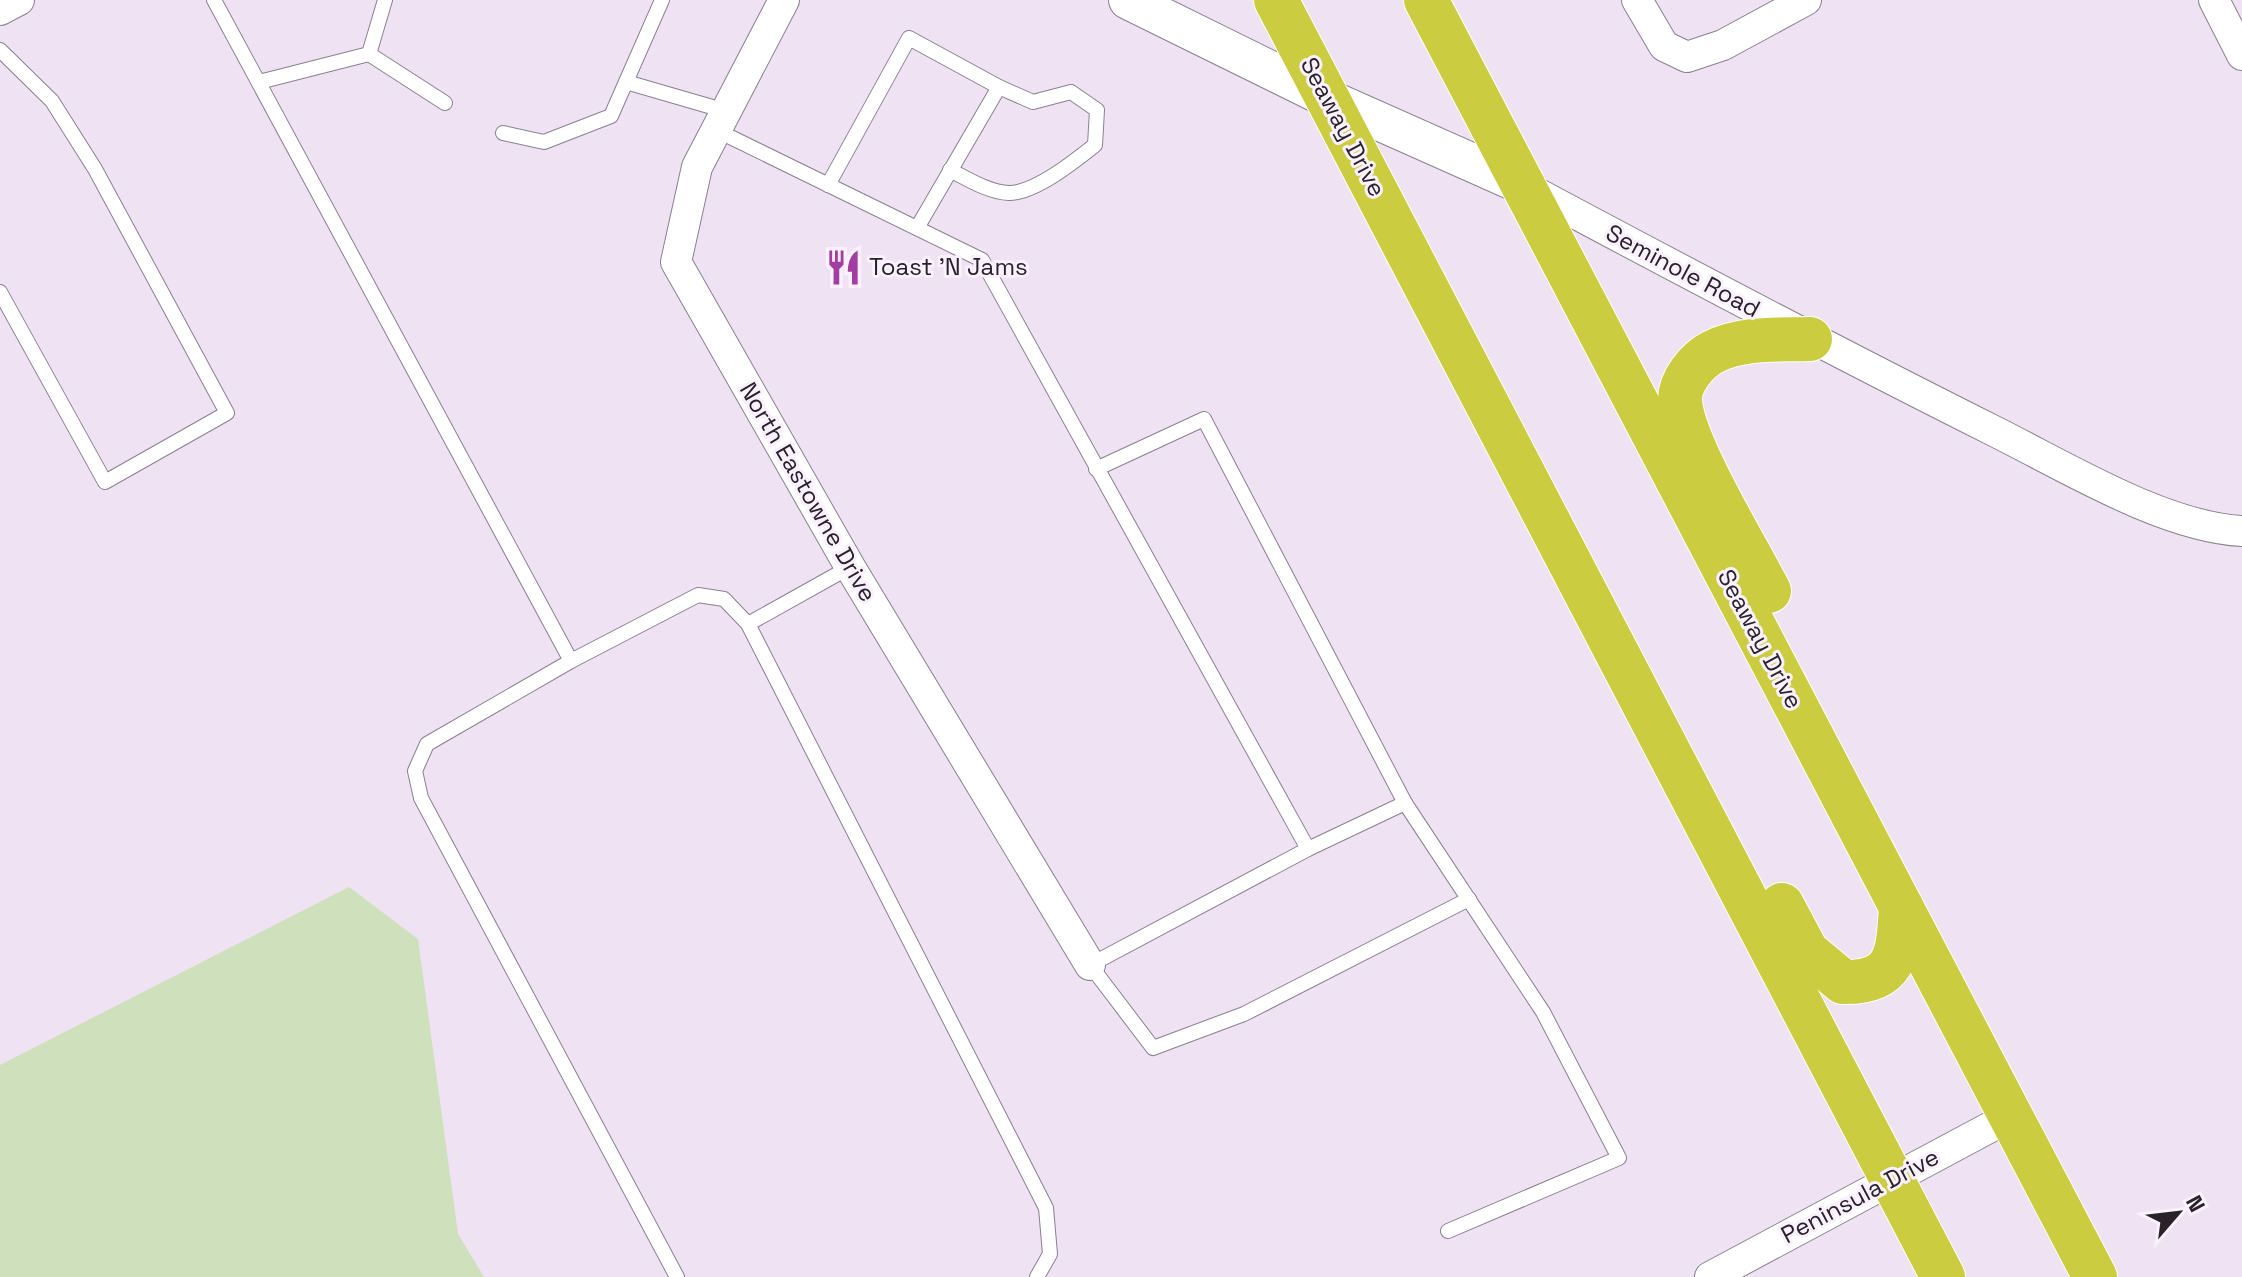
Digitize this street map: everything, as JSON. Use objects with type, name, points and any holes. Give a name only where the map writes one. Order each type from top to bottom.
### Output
[{"type":"highway","name":"Seaway Drive","points":[[1276,0],[1943,1277]]},
{"type":"highway","points":[[1397,0],[1481,107]]},
{"type":"highway","name":"Seaway Drive","points":[[1426,0],[2095,1277]]},
{"type":"highway","points":[[1436,305],[1539,439],[1807,952],[1843,982],[1876,977],[1897,954],[1895,896],[1886,815],[1695,449],[1680,401],[1684,381],[1713,352],[1752,341],[1810,339]]},
{"type":"street","points":[[0,10],[19,0]]},
{"type":"street","name":"North Eastowne Drive","points":[[784,0],[697,167],[676,262],[850,567],[1090,965]]},
{"type":"street","name":"Seminole Road","points":[[1128,0],[1329,99],[1520,184],[1810,339],[2155,509],[2200,527],[2242,531]]},
{"type":"street","points":[[1637,0],[1664,46],[1687,57],[1723,45],[1806,0]]},
{"type":"street","points":[[2214,0],[2242,55]]},
{"type":"street","name":"Peninsula Drive","points":[[1710,1277],[2011,1116]]},
{"type":"lane","points":[[214,0],[571,661]]},
{"type":"lane","points":[[369,54],[385,0]]},
{"type":"lane","points":[[503,133],[544,142],[611,116],[662,0]]},
{"type":"lane","points":[[828,185],[909,38],[1033,102],[1071,92],[1097,110],[1095,145],[1062,171],[1011,193],[987,188],[950,170]]},
{"type":"lane","points":[[0,50],[52,101],[95,169],[227,413],[105,482],[0,292]]},
{"type":"lane","points":[[259,82],[369,54],[445,103]]},
{"type":"lane","points":[[626,82],[721,121],[828,185],[982,260],[1308,849]]},
{"type":"lane","points":[[917,228],[999,87]]},
{"type":"lane","points":[[1096,469],[1204,419],[1405,803],[1543,1012],[1619,1158],[1448,1231]]},
{"type":"lane","points":[[748,624],[850,567]]},
{"type":"lane","points":[[677,1277],[421,798],[415,771],[427,744],[571,661],[698,595],[724,599],[748,624],[1046,1208],[1050,1254],[1037,1277]]},
{"type":"lane","points":[[1405,803],[1308,849],[1090,965],[1153,1048],[1244,1014],[1469,899]]},
{"type":"green space","points":[[349,887],[418,939],[458,1234],[484,1277],[0,1277],[0,1065]]},
{"type":"place","name":"Toast 'N Jams","points":[[843,267]]}]
